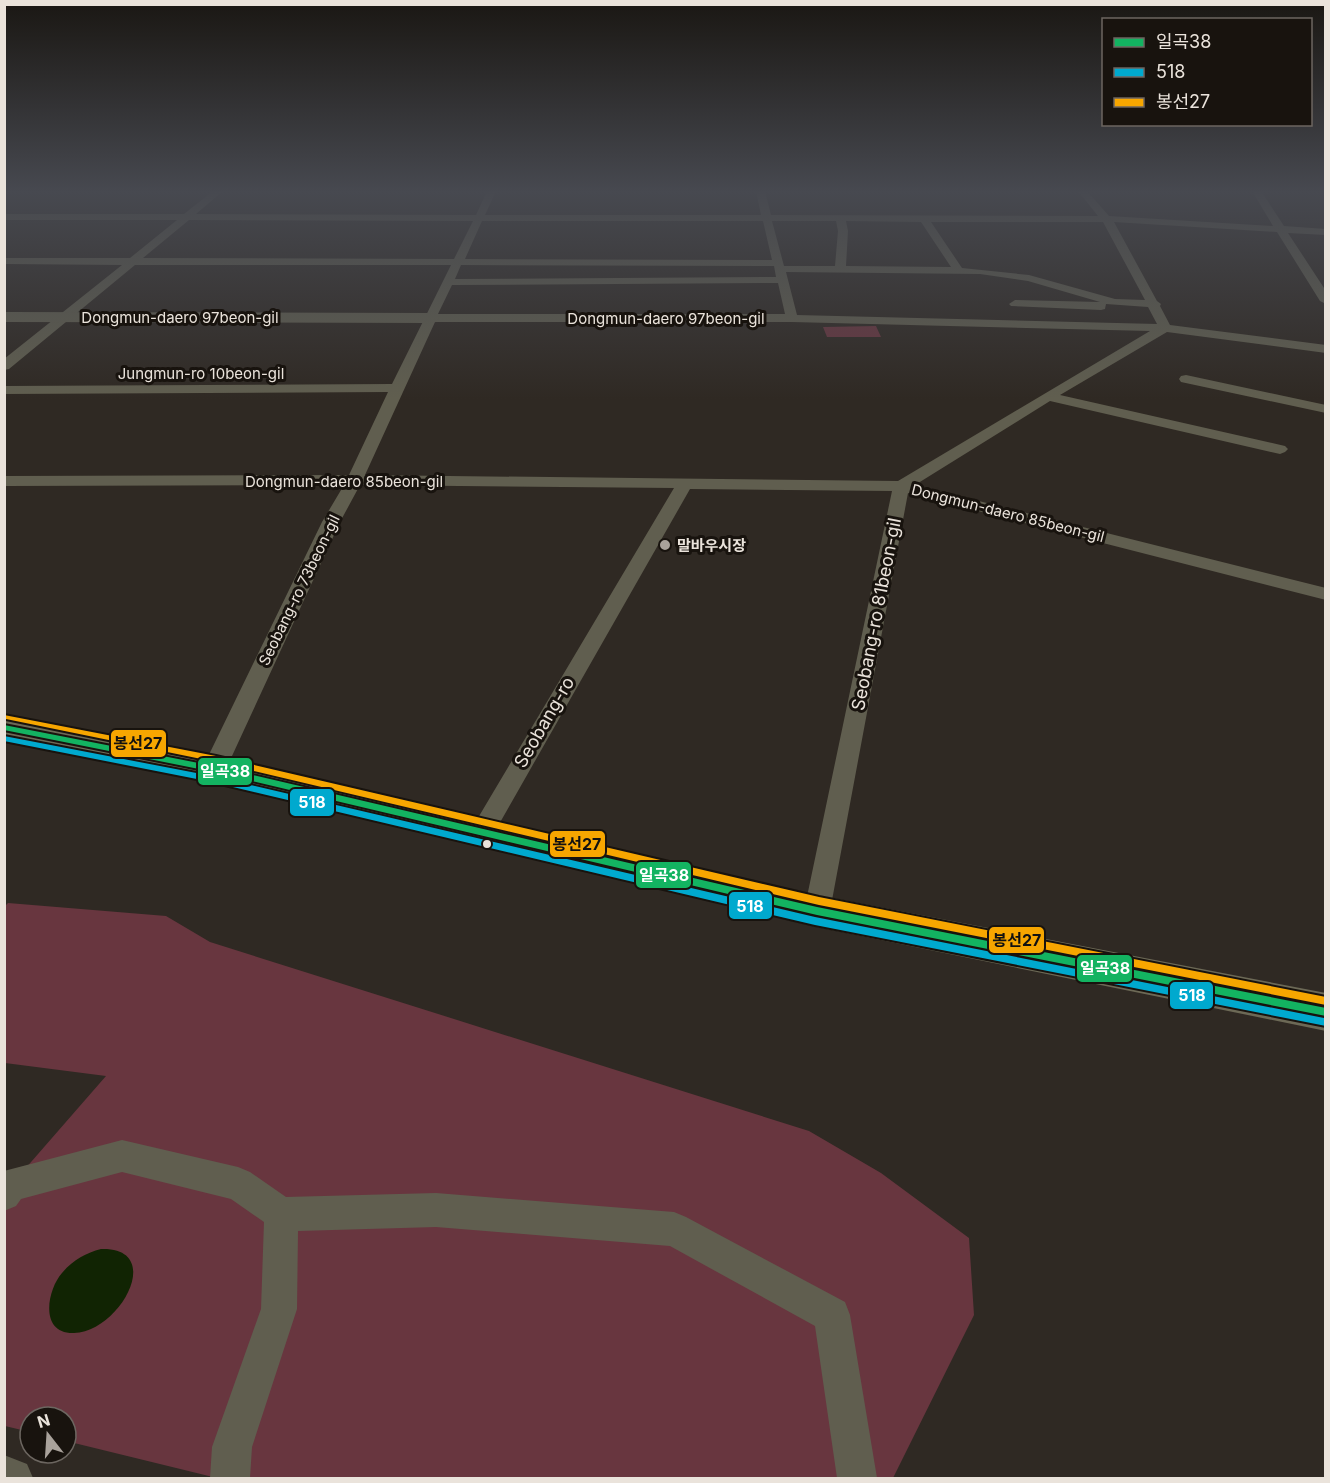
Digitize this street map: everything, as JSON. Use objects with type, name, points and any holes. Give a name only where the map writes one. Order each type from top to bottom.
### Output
[{"type":"main road","points":[[4,727],[214,769],[817,911],[1326,1012]]},
{"type":"street","name":"Dongmun-daero 97beon-gil","points":[[4,317],[430,318]]},
{"type":"lane","points":[[777,260],[792,318]]},
{"type":"lane","points":[[840,269],[841,260]]},
{"type":"lane","points":[[952,260],[958,270]]},
{"type":"lane","points":[[901,486],[1165,328],[1155,304],[1130,260]]},
{"type":"lane","points":[[1300,260],[1326,301]]},
{"type":"lane","points":[[4,261],[457,262],[780,271]]},
{"type":"lane","points":[[4,366],[133,261]]},
{"type":"lane","name":"Seobang-ro 73beon-gil","points":[[214,769],[330,522],[355,480],[457,262]]},
{"type":"lane","points":[[448,282],[617,281],[840,269],[958,270],[1003,273],[1047,283],[1114,303]]},
{"type":"lane","points":[[1015,304],[1099,306],[1114,303],[1155,304]]},
{"type":"lane","name":"Dongmun-daero 97beon-gil","points":[[430,318],[792,318],[1165,328],[1326,349]]},
{"type":"lane","points":[[1186,379],[1321,408]]},
{"type":"lane","name":"Jungmun-ro 10beon-gil","points":[[4,390],[397,388]]},
{"type":"lane","points":[[1048,396],[1280,449]]},
{"type":"lane","name":"Dongmun-daero 85beon-gil","points":[[4,482],[355,480],[901,486],[1326,594]]},
{"type":"lane","name":"Seobang-ro","points":[[481,832],[684,485]]},
{"type":"lane","name":"Seobang-ro 81beon-gil","points":[[817,911],[901,486]]},
{"type":"lane","points":[[4,1194],[11,1185],[122,1156],[238,1184],[281,1214],[436,1210],[674,1229],[832,1315],[857,1479]]},
{"type":"lane","points":[[230,1479],[232,1447],[279,1309],[281,1214]]},
{"type":"lane","points":[[4,1475],[13,1479]]},
{"type":"shaded area","points":[[876,326],[881,337],[827,337],[823,327]]},
{"type":"shaded area","points":[[8,903],[166,916],[210,942],[809,1131],[881,1173],[969,1238],[974,1315],[893,1478],[217,1478],[78,1444],[78,1405],[18,1405],[18,1429],[5,1426],[4,1208],[11,1185],[106,1076],[5,1063],[4,907]]},
{"type":"shaded area","points":[[101,1249],[120,1252],[131,1261],[133,1274],[129,1290],[120,1305],[107,1319],[91,1329],[74,1333],[63,1331],[55,1326],[49,1310],[57,1280],[75,1261]]},
{"type":"transit line","name":"봉선27","points":[[6,717],[216,759],[819,901],[1326,1001]]},
{"type":"transit line","name":"일곡38","points":[[4,727],[214,769],[817,911],[1326,1012]]},
{"type":"transit line","name":"518","points":[[4,738],[212,779],[815,921],[1324,1022]]},
{"type":"place","name":"말바우시장","points":[[665,545]]}]
